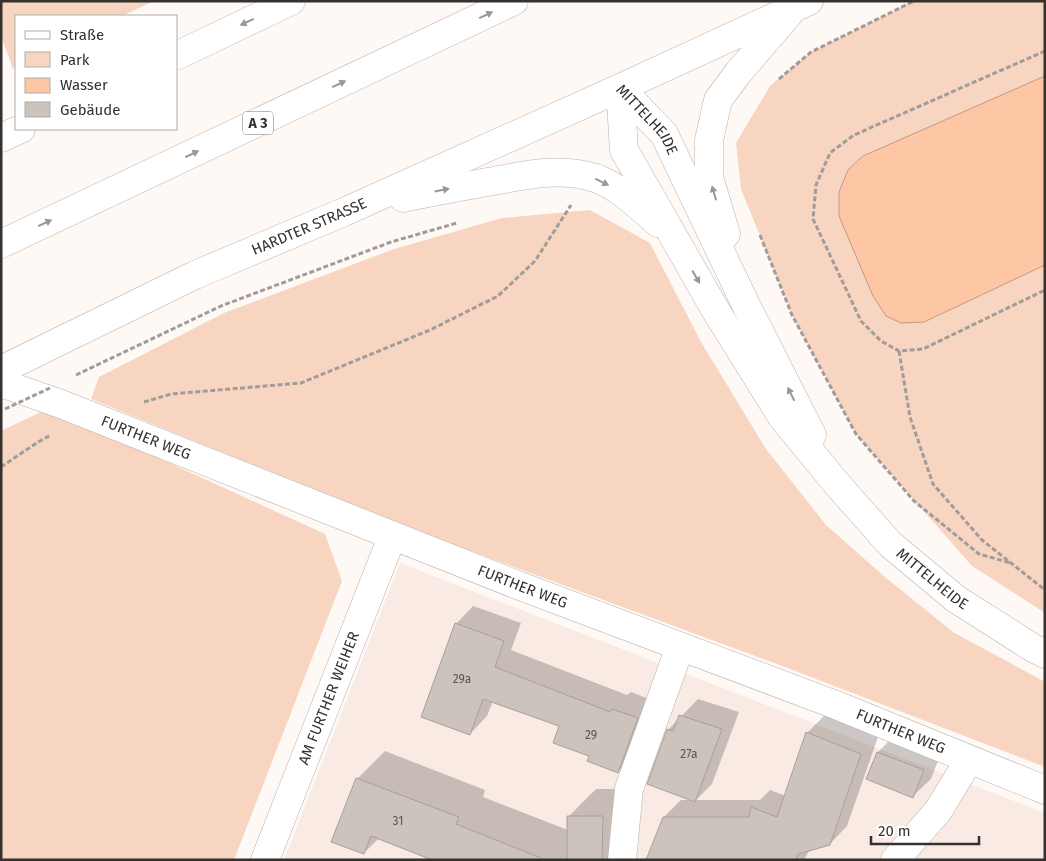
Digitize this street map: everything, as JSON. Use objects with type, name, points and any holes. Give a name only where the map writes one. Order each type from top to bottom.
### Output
[{"type":"main road","points":[[178,55],[291,1]]},
{"type":"main road","name":"A 3","points":[[1,244],[514,1]]},
{"type":"main road","points":[[746,307],[709,177],[709,140],[718,100],[738,73],[801,5]]},
{"type":"main road","name":"HARDTER STRASSE","points":[[5,382],[195,276],[344,212],[801,5]]},
{"type":"main road","name":"MITTELHEIDE","points":[[620,88],[624,150],[716,311],[782,417],[837,484],[890,544],[949,593],[1045,654]]},
{"type":"main road","name":"MITTELHEIDE","points":[[620,88],[664,134],[746,307],[837,484]]},
{"type":"main road","points":[[1,138],[19,130]]},
{"type":"main road","points":[[344,212],[441,190],[518,176],[559,172],[590,176],[619,190],[672,234]]},
{"type":"main road","name":"FURTHER WEG","points":[[5,382],[392,536],[836,705],[1045,790]]},
{"type":"main road","name":"AM FURTHER WEIHER","points":[[265,860],[392,536]]},
{"type":"main road","points":[[622,860],[629,788],[680,647]]},
{"type":"main road","points":[[895,860],[938,811],[969,760]]},
{"type":"path","points":[[777,80],[811,52],[914,1]]},
{"type":"path","points":[[1045,51],[854,135],[830,153],[816,185],[813,219],[861,321],[881,341],[900,351],[923,349],[1045,290]]},
{"type":"path","points":[[1,467],[38,442],[90,416],[171,394],[301,383],[430,330],[498,296],[535,261],[590,176]]},
{"type":"path","points":[[68,379],[221,306],[391,242],[463,221]]},
{"type":"path","points":[[759,234],[792,315],[856,434],[914,501],[980,554],[1011,563]]},
{"type":"path","points":[[900,351],[910,417],[933,484],[982,540],[1045,590]]},
{"type":"path","points":[[5,382],[50,388],[59,384]]},
{"type":"shaded area","points":[[400,563],[1045,813],[1045,860],[284,860]]},
{"type":"green space","points":[[1,1],[154,1],[124,15],[15,15],[15,68],[13,69],[1,36]]},
{"type":"green space","points":[[914,1],[1045,1],[1045,613],[972,566],[856,434],[792,315],[741,189],[736,143],[770,86],[811,52]]},
{"type":"green space","points":[[590,210],[650,243],[701,342],[766,449],[826,525],[885,577],[953,632],[1045,682],[1045,767],[777,664],[395,523],[91,399],[99,377],[224,313],[394,249],[502,218]]},
{"type":"green space","points":[[49,408],[325,534],[342,581],[234,860],[1,860],[1,431]]},
{"type":"water","points":[[1045,76],[1045,265],[924,322],[901,323],[886,316],[873,296],[839,216],[839,192],[848,170],[863,156]]},
{"type":"building","points":[[455,623],[504,641],[495,667],[610,712],[612,709],[638,718],[618,773],[587,761],[589,756],[553,743],[559,726],[483,699],[470,735],[421,717]]},
{"type":"building","points":[[679,715],[722,729],[695,802],[647,784],[667,729],[673,731]]},
{"type":"building","points":[[806,732],[861,754],[830,845],[798,854],[796,860],[646,860],[663,817],[749,817],[751,807],[777,817]]},
{"type":"building","points":[[877,752],[924,770],[913,798],[866,779]]},
{"type":"building","points":[[356,778],[459,817],[456,824],[541,858],[541,860],[432,860],[371,836],[364,854],[331,842]]},
{"type":"building","points":[[567,816],[603,816],[602,860],[567,860]]}]
